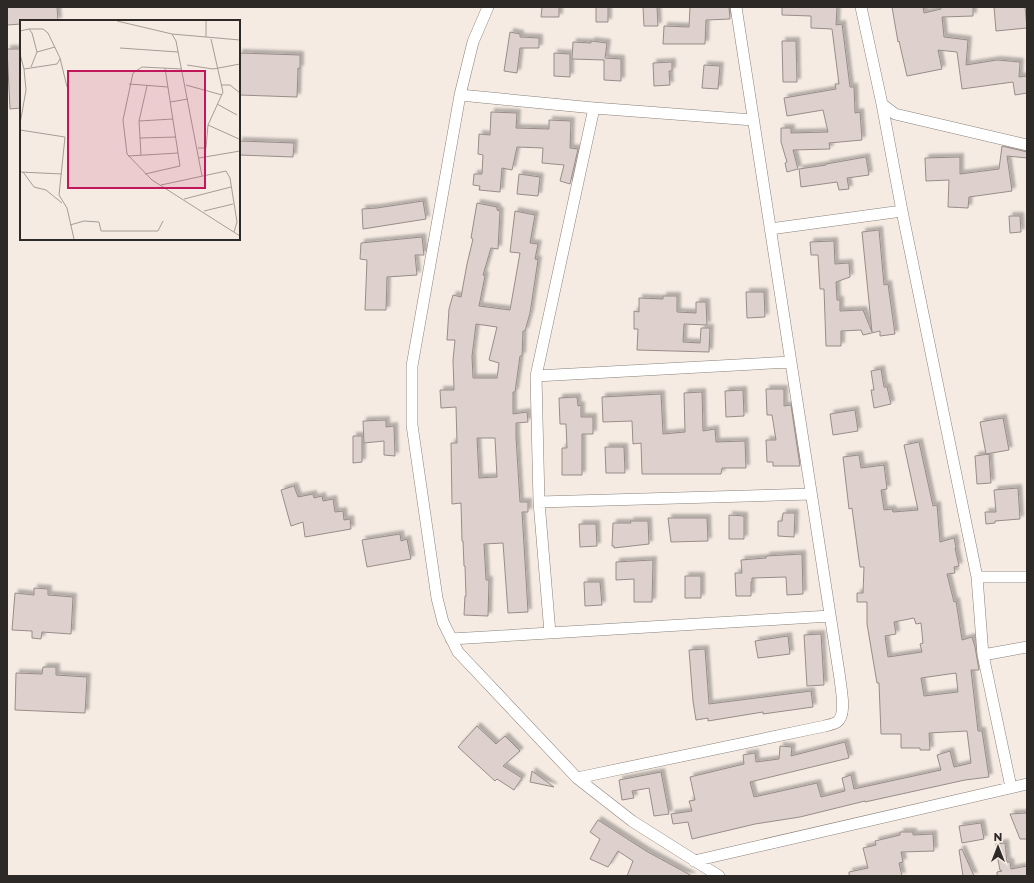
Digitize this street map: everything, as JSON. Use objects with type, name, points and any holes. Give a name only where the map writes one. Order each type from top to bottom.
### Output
[{"type":"street","points":[[488,7],[473,42],[460,95],[412,366],[412,424],[437,598],[443,622],[458,652],[577,778],[632,820],[719,876]]},
{"type":"street","points":[[577,778],[824,726],[837,722],[843,715],[843,702],[736,7]]},
{"type":"street","points":[[861,7],[882,104],[902,211],[977,577],[983,655],[1011,788]]},
{"type":"street","points":[[460,95],[594,108],[753,120]]},
{"type":"street","points":[[882,104],[895,114],[1027,145]]},
{"type":"street","points":[[550,633],[539,502],[536,376],[594,108]]},
{"type":"street","points":[[770,229],[902,211]]},
{"type":"street","points":[[536,376],[790,362]]},
{"type":"street","points":[[539,502],[811,494]]},
{"type":"street","points":[[977,577],[1027,577]]},
{"type":"street","points":[[451,639],[830,616]]},
{"type":"street","points":[[983,655],[1027,647]]},
{"type":"street","points":[[694,861],[1027,784]]},
{"type":"building","points":[[7,7],[57,7],[58,20],[20,20],[20,24],[7,25]]},
{"type":"building","points":[[542,7],[559,7],[559,17],[541,17]]},
{"type":"building","points":[[596,7],[608,7],[608,22],[596,22]]},
{"type":"building","points":[[643,7],[657,7],[658,26],[644,26]]},
{"type":"building","points":[[690,7],[729,7],[730,19],[706,20],[705,44],[663,44],[664,26],[689,27]]},
{"type":"building","points":[[782,7],[837,7],[836,25],[842,24],[850,87],[854,87],[855,113],[860,112],[862,140],[829,143],[830,149],[793,150],[798,169],[787,172],[785,163],[787,162],[781,142],[781,128],[791,128],[791,133],[828,132],[823,110],[787,116],[784,98],[836,89],[835,84],[839,84],[832,29],[811,28],[811,16],[782,15]]},
{"type":"building","points":[[892,7],[923,7],[924,13],[941,9],[941,7],[973,7],[973,16],[942,17],[944,37],[968,40],[966,65],[997,60],[1020,62],[1019,77],[1027,76],[1027,93],[1015,95],[1013,82],[962,89],[957,52],[938,50],[942,69],[907,76],[899,41],[898,42]]},
{"type":"building","points":[[994,7],[1025,7],[1027,28],[996,31]]},
{"type":"building","points":[[510,32],[520,34],[520,37],[539,38],[539,48],[520,48],[517,73],[504,71]]},
{"type":"building","points":[[591,41],[607,43],[605,58],[621,59],[621,81],[604,80],[604,60],[572,59],[573,42],[591,43]]},
{"type":"building","points":[[782,41],[796,41],[797,82],[783,82]]},
{"type":"building","points":[[7,49],[20,49],[20,108],[10,109]]},
{"type":"building","points":[[240,53],[300,55],[297,97],[240,95]]},
{"type":"building","points":[[554,53],[570,54],[570,77],[554,76]]},
{"type":"building","points":[[672,62],[672,71],[669,71],[670,85],[654,86],[653,63]]},
{"type":"building","points":[[704,65],[720,66],[718,89],[702,88]]},
{"type":"building","points":[[491,112],[517,113],[516,128],[549,129],[549,120],[571,121],[570,148],[578,149],[570,184],[560,181],[564,165],[542,163],[543,148],[517,147],[512,170],[502,168],[500,192],[479,190],[480,186],[473,185],[474,174],[482,174],[483,155],[478,154],[479,134],[490,135]]},
{"type":"building","points":[[240,141],[294,143],[293,157],[240,155]]},
{"type":"building","points":[[1002,146],[1027,152],[1027,158],[1007,156],[1012,191],[969,197],[968,208],[948,207],[949,180],[926,181],[925,158],[960,157],[960,174],[999,169]]},
{"type":"building","points":[[866,157],[869,175],[847,178],[849,189],[839,190],[837,182],[801,187],[799,169]]},
{"type":"building","points":[[519,174],[540,177],[538,196],[517,194]]},
{"type":"building","points":[[423,201],[426,219],[363,229],[362,209]]},
{"type":"building","points":[[477,203],[497,207],[497,210],[500,211],[498,249],[491,248],[483,275],[485,276],[479,306],[510,310],[520,253],[510,252],[515,211],[535,215],[530,243],[538,244],[535,259],[538,260],[530,313],[525,331],[523,331],[522,356],[520,356],[515,392],[513,392],[513,414],[527,412],[528,422],[516,423],[516,437],[520,502],[528,502],[528,512],[522,512],[528,612],[508,613],[503,543],[484,544],[486,580],[489,580],[488,616],[464,615],[466,596],[461,503],[452,504],[451,443],[457,443],[456,407],[441,408],[440,390],[454,390],[453,360],[455,340],[447,340],[449,309],[453,295],[461,297],[473,239],[471,238]],"holes":[[[476,324],[497,327],[489,360],[499,363],[497,378],[473,378],[472,356]],[[477,438],[495,438],[497,477],[479,478]]]},
{"type":"building","points":[[1009,216],[1020,216],[1021,232],[1010,233]]},
{"type":"building","points":[[879,230],[884,285],[888,284],[895,334],[880,336],[880,331],[863,335],[861,330],[841,331],[841,346],[826,346],[824,289],[820,289],[818,255],[811,255],[810,242],[834,241],[835,264],[849,263],[850,277],[836,282],[837,300],[840,300],[840,311],[863,310],[872,332],[862,232]]},
{"type":"building","points":[[422,237],[424,255],[415,255],[417,275],[387,277],[386,310],[365,310],[367,260],[360,259],[361,243]]},
{"type":"building","points":[[746,292],[764,292],[765,317],[747,318]]},
{"type":"building","points":[[663,296],[677,296],[677,312],[696,313],[696,302],[706,302],[707,325],[684,324],[683,342],[700,343],[701,328],[710,328],[709,352],[637,350],[638,329],[634,329],[634,311],[639,312],[639,298],[663,299]]},
{"type":"building","points":[[881,369],[884,387],[887,387],[891,404],[874,408],[871,390],[874,390],[871,371]]},
{"type":"building","points":[[766,389],[784,389],[784,406],[791,405],[800,466],[773,466],[773,462],[767,462],[766,440],[776,440],[772,415],[767,415]]},
{"type":"building","points":[[743,390],[744,416],[726,417],[725,391]]},
{"type":"building","points":[[702,392],[703,431],[715,429],[716,442],[745,441],[746,468],[722,468],[721,474],[642,474],[641,443],[633,444],[632,421],[603,422],[602,397],[661,394],[663,434],[685,432],[684,393]]},
{"type":"building","points":[[577,397],[578,406],[581,405],[581,417],[593,417],[593,434],[582,434],[582,475],[562,475],[562,448],[567,448],[566,424],[560,424],[559,398]]},
{"type":"building","points":[[855,410],[858,431],[833,435],[830,414]]},
{"type":"building","points":[[1003,418],[1009,450],[986,454],[980,422]]},
{"type":"building","points":[[386,420],[386,427],[394,426],[395,456],[384,455],[384,441],[364,443],[363,421]]},
{"type":"building","points":[[353,436],[362,436],[362,462],[353,463]]},
{"type":"building","points":[[919,442],[933,506],[937,505],[940,542],[954,538],[959,566],[954,567],[955,573],[947,574],[954,602],[956,601],[962,640],[972,637],[975,647],[979,670],[971,670],[978,731],[982,731],[989,777],[965,780],[865,801],[800,817],[755,824],[692,839],[688,822],[673,824],[671,814],[692,811],[689,801],[695,800],[690,777],[744,764],[743,755],[755,753],[756,762],[779,759],[780,746],[792,747],[791,756],[845,742],[849,758],[750,782],[754,797],[817,783],[821,797],[845,791],[842,778],[851,775],[854,789],[941,770],[937,755],[950,751],[954,767],[971,763],[967,731],[929,733],[930,750],[920,750],[920,748],[901,748],[901,734],[881,734],[879,683],[877,683],[867,624],[867,602],[857,602],[857,593],[863,593],[864,567],[860,567],[852,508],[849,509],[843,457],[859,455],[861,468],[884,465],[887,489],[881,490],[884,510],[892,509],[893,512],[918,510],[904,445]],"holes":[[[914,618],[916,624],[921,623],[923,643],[920,644],[922,652],[888,657],[885,636],[896,634],[894,622]],[[956,673],[958,692],[924,696],[921,678]]]},
{"type":"building","points":[[605,447],[624,447],[625,473],[606,473]]},
{"type":"building","points":[[989,454],[991,483],[977,484],[975,456]]},
{"type":"building","points":[[294,486],[298,497],[313,494],[314,498],[322,496],[323,501],[333,499],[335,512],[343,511],[344,520],[350,519],[351,529],[305,537],[303,522],[291,526],[281,490]]},
{"type":"building","points":[[1018,488],[1020,519],[995,521],[995,523],[986,524],[985,512],[996,512],[994,490]]},
{"type":"building","points":[[783,513],[795,513],[794,537],[778,536],[778,521],[782,521]]},
{"type":"building","points":[[729,515],[744,516],[744,539],[729,539]]},
{"type":"building","points":[[668,518],[707,518],[708,541],[671,542]]},
{"type":"building","points":[[630,521],[648,521],[649,544],[614,548],[614,546],[612,546],[613,523],[631,523]]},
{"type":"building","points":[[579,524],[596,524],[597,546],[580,547]]},
{"type":"building","points":[[400,534],[401,541],[407,539],[411,559],[367,567],[362,540]]},
{"type":"building","points":[[802,554],[803,594],[787,595],[786,577],[752,578],[751,596],[736,596],[735,573],[742,573],[741,560],[766,558],[766,556]]},
{"type":"building","points":[[653,560],[652,602],[634,602],[634,579],[616,580],[616,562]]},
{"type":"building","points":[[685,576],[701,576],[701,598],[685,598]]},
{"type":"building","points":[[584,582],[600,582],[602,605],[585,606]]},
{"type":"building","points":[[34,588],[48,589],[48,595],[73,597],[71,634],[42,632],[41,639],[32,638],[32,631],[12,630],[15,593],[34,595]]},
{"type":"building","points":[[821,634],[824,685],[807,686],[804,635]]},
{"type":"building","points":[[788,636],[790,654],[758,658],[755,641]]},
{"type":"building","points":[[705,649],[709,704],[811,691],[813,707],[763,714],[763,712],[708,721],[708,718],[696,720],[689,650]]},
{"type":"building","points":[[43,667],[56,667],[56,675],[87,677],[85,713],[15,710],[16,673],[42,674]]},
{"type":"building","points":[[477,726],[496,744],[505,736],[520,751],[503,766],[522,778],[514,790],[497,779],[495,781],[458,747]]},
{"type":"building","points":[[532,771],[554,787],[530,782]]},
{"type":"building","points":[[661,772],[669,814],[654,816],[649,788],[632,791],[634,798],[622,800],[619,780]]},
{"type":"building","points":[[1027,813],[1027,839],[1020,839],[1010,814]]},
{"type":"building","points":[[598,820],[646,851],[692,876],[627,876],[633,861],[618,851],[608,867],[590,859],[600,839],[590,832]]},
{"type":"building","points":[[981,823],[984,839],[962,843],[959,826]]},
{"type":"building","points":[[900,832],[913,832],[913,835],[933,834],[934,851],[901,852],[903,862],[899,863],[902,876],[849,876],[849,872],[868,868],[863,848],[876,845],[875,841],[900,835]]},
{"type":"building","points":[[1005,843],[1007,862],[1010,862],[1011,869],[1027,866],[1027,876],[997,876],[997,872],[1002,871],[1000,870],[996,844]]},
{"type":"building","points":[[962,849],[974,876],[963,876],[959,850]]}]
